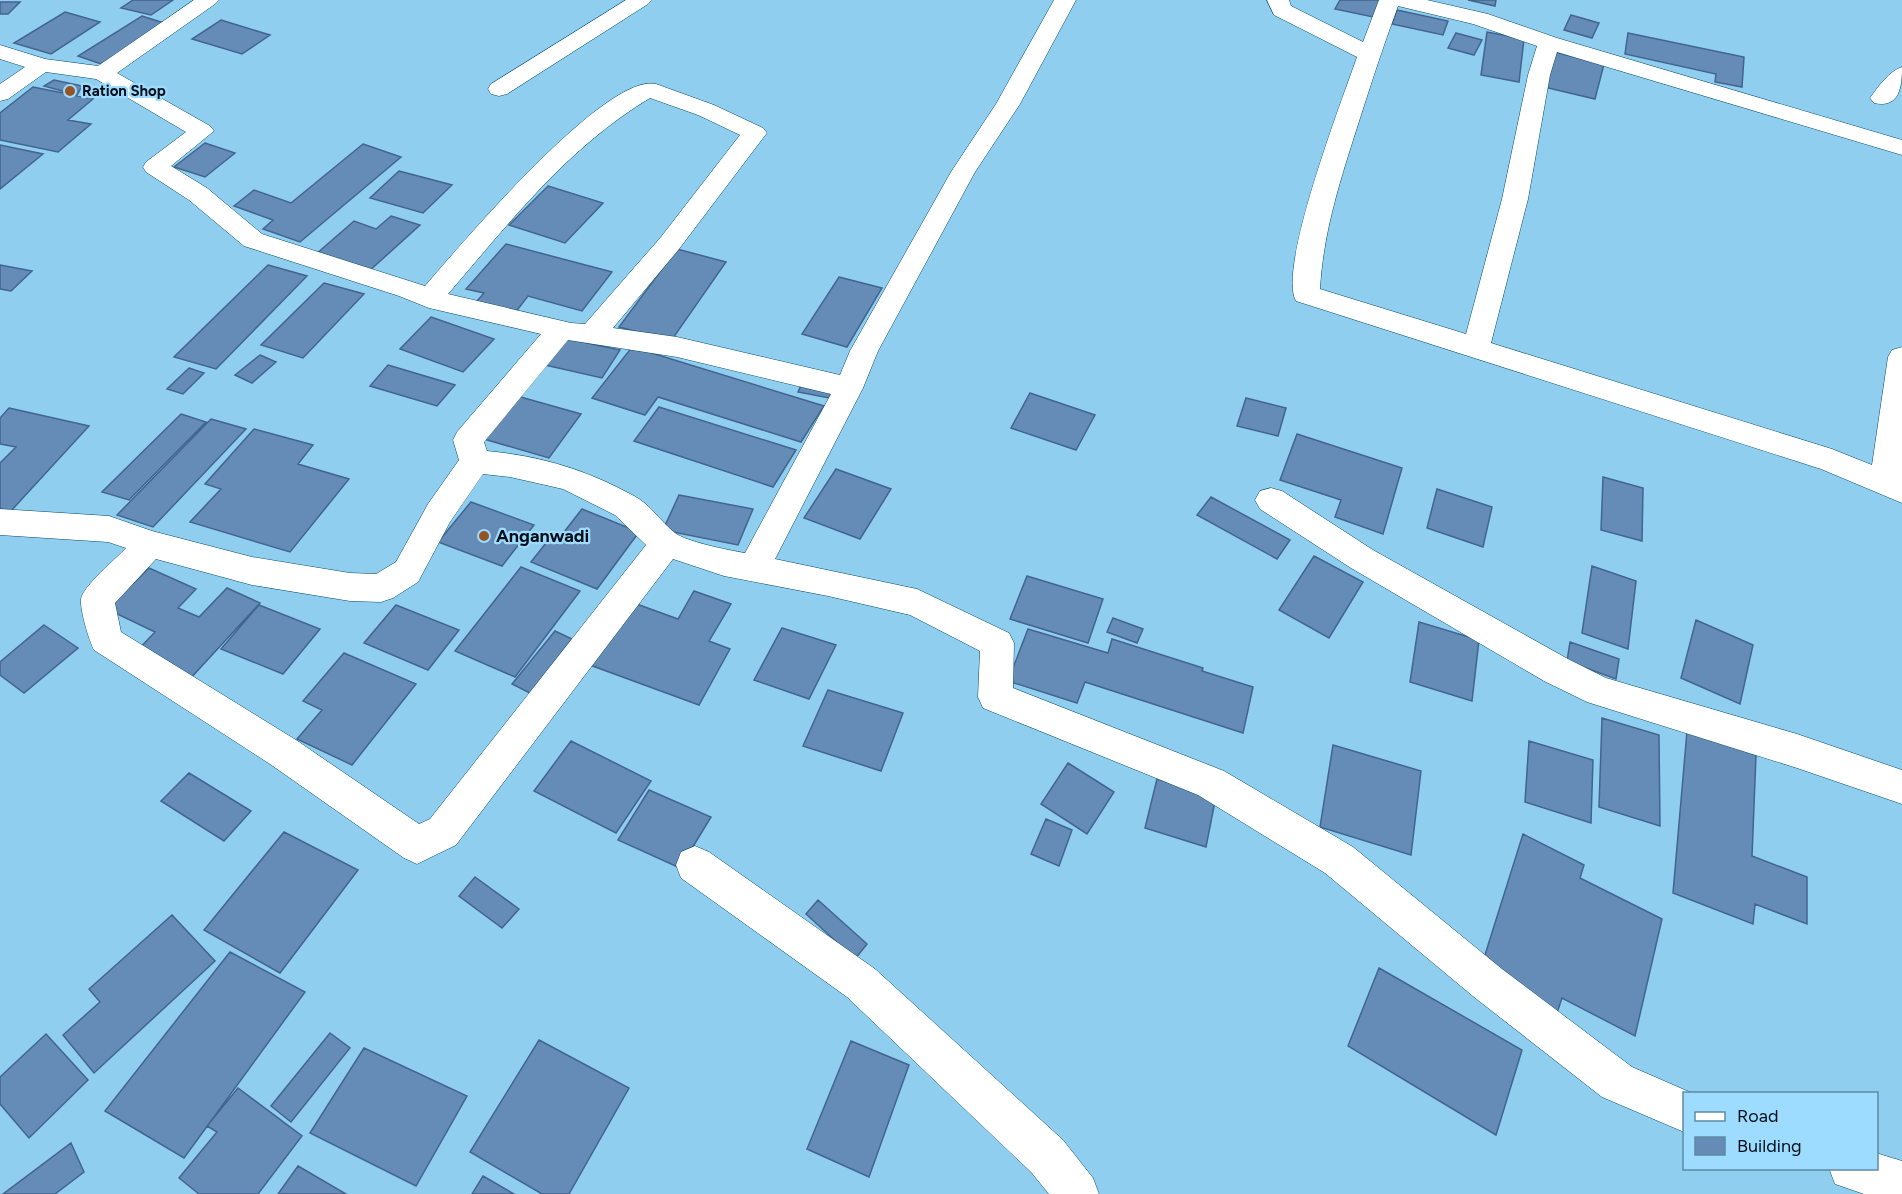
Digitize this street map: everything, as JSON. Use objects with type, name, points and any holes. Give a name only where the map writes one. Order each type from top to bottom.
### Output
[{"type":"street","points":[[102,73],[208,0]]},
{"type":"street","points":[[499,89],[641,0]]},
{"type":"street","points":[[754,567],[849,388],[864,351],[963,172],[1008,104],[1065,0]]},
{"type":"street","points":[[1278,0],[1282,10],[1369,54]]},
{"type":"street","points":[[1390,0],[1369,54],[1322,202],[1310,253],[1306,294],[1832,461],[1893,488],[1902,357]]},
{"type":"street","points":[[1401,0],[1480,19],[1549,43],[1902,148]]},
{"type":"street","points":[[1476,348],[1515,199],[1537,84],[1549,43]]},
{"type":"street","points":[[0,52],[42,65],[102,73],[202,131],[154,167],[198,194],[253,240],[408,289],[429,298],[591,335],[677,347],[849,388]]},
{"type":"street","points":[[0,94],[42,65]]},
{"type":"street","points":[[1882,98],[1902,74]]},
{"type":"street","points":[[429,298],[526,187],[621,103],[648,89],[706,110],[754,133],[643,276],[591,335]]},
{"type":"street","points":[[475,462],[468,440],[561,329]]},
{"type":"street","points":[[475,462],[510,465],[570,478],[626,506],[666,544],[724,563],[828,582],[917,603],[997,643],[995,697],[1211,783],[1339,860],[1488,983],[1617,1082],[1683,1111]]},
{"type":"street","points":[[0,522],[109,529],[150,544],[252,571],[350,587],[381,588],[407,572],[439,513],[475,462]]},
{"type":"street","points":[[1271,500],[1372,565],[1556,670],[1599,691],[1797,751],[1902,787]]},
{"type":"street","points":[[150,544],[98,599],[106,640],[283,752],[417,845],[442,832],[502,758],[666,544]]},
{"type":"street","points":[[695,865],[861,983],[1047,1156],[1077,1194]]},
{"type":"street","points":[[1858,1170],[1902,1183]]},
{"type":"building","points":[[133,0],[173,0],[151,15],[121,8]]},
{"type":"building","points":[[1340,0],[1381,0],[1373,17],[1335,9]]},
{"type":"building","points":[[1468,0],[1496,0],[1495,6]]},
{"type":"building","points":[[0,2],[20,2],[8,14],[0,14]]},
{"type":"building","points":[[1397,10],[1448,21],[1443,35],[1392,24]]},
{"type":"building","points":[[65,12],[100,22],[51,54],[14,43]]},
{"type":"building","points":[[1571,15],[1599,23],[1592,38],[1564,30]]},
{"type":"building","points":[[142,16],[164,23],[101,64],[78,56]]},
{"type":"building","points":[[221,20],[270,35],[242,54],[192,39]]},
{"type":"building","points":[[1487,32],[1524,39],[1519,82],[1481,75]]},
{"type":"building","points":[[1456,33],[1482,40],[1474,55],[1448,48]]},
{"type":"building","points":[[1628,33],[1744,57],[1742,87],[1715,82],[1716,74],[1625,54]]},
{"type":"building","points":[[1554,52],[1604,64],[1595,99],[1544,87]]},
{"type":"building","name":"Ration Shop","points":[[54,80],[82,86],[77,95],[44,86]]},
{"type":"building","points":[[33,87],[93,99],[68,120],[91,124],[58,152],[0,140],[0,113]]},
{"type":"building","points":[[205,143],[235,153],[205,177],[174,167]]},
{"type":"building","points":[[363,144],[401,157],[300,242],[263,229],[273,220],[234,206],[254,190],[291,203]]},
{"type":"building","points":[[0,145],[43,154],[0,189]]},
{"type":"building","points":[[399,171],[452,185],[423,213],[370,198]]},
{"type":"building","points":[[548,186],[603,203],[565,243],[509,225]]},
{"type":"building","points":[[391,216],[420,225],[367,273],[315,255],[354,221],[376,229]]},
{"type":"building","points":[[506,244],[612,272],[582,311],[528,296],[515,313],[476,302],[484,293],[466,289]]},
{"type":"building","points":[[677,249],[726,262],[671,341],[619,327]]},
{"type":"building","points":[[0,265],[32,271],[11,291],[0,289]]},
{"type":"building","points":[[268,265],[307,276],[216,369],[174,357]]},
{"type":"building","points":[[839,277],[882,288],[847,347],[802,334]]},
{"type":"building","points":[[324,283],[364,294],[303,358],[261,345]]},
{"type":"building","points":[[431,317],[494,339],[463,372],[400,349]]},
{"type":"building","points":[[564,338],[620,350],[602,378],[545,365]]},
{"type":"building","points":[[632,347],[824,406],[801,442],[658,397],[645,415],[592,398]]},
{"type":"building","points":[[260,355],[276,362],[252,383],[235,375]]},
{"type":"building","points":[[388,365],[455,385],[437,406],[370,386]]},
{"type":"building","points":[[189,368],[204,373],[183,394],[167,389]]},
{"type":"building","points":[[804,379],[834,385],[829,398],[798,392]]},
{"type":"building","points":[[1030,393],[1095,415],[1076,450],[1011,428]]},
{"type":"building","points":[[517,396],[581,414],[549,458],[484,439]]},
{"type":"building","points":[[1246,398],[1286,408],[1278,436],[1237,426]]},
{"type":"building","points":[[659,407],[796,450],[773,487],[634,441]]},
{"type":"building","points":[[9,408],[89,426],[10,512],[0,510],[0,463],[16,447],[0,444],[0,418]]},
{"type":"building","points":[[181,414],[206,422],[129,500],[102,492]]},
{"type":"building","points":[[211,419],[246,429],[153,527],[117,515]]},
{"type":"building","points":[[254,429],[313,445],[298,464],[349,479],[290,552],[190,522],[221,489],[205,484]]},
{"type":"building","points":[[1297,434],[1402,468],[1383,534],[1335,517],[1341,500],[1280,480]]},
{"type":"building","points":[[836,469],[891,489],[860,539],[804,518]]},
{"type":"building","points":[[1603,477],[1643,488],[1642,541],[1601,530]]},
{"type":"building","points":[[1437,489],[1492,507],[1483,547],[1427,528]]},
{"type":"building","points":[[679,495],[753,509],[738,545],[663,530]]},
{"type":"building","points":[[1211,497],[1290,540],[1277,559],[1197,515]]},
{"type":"building","name":"Anganwadi","points":[[471,502],[534,525],[502,566],[438,542]]},
{"type":"building","points":[[582,509],[639,532],[597,589],[531,562],[550,538],[557,541]]},
{"type":"building","points":[[1314,556],[1363,582],[1329,638],[1279,610]]},
{"type":"building","points":[[1592,566],[1636,581],[1628,649],[1582,633]]},
{"type":"building","points":[[521,567],[580,591],[515,677],[455,651]]},
{"type":"building","points":[[149,568],[196,589],[178,608],[199,617],[227,588],[260,603],[187,682],[132,656],[155,632],[107,609]]},
{"type":"building","points":[[1027,576],[1103,599],[1088,643],[1010,619]]},
{"type":"building","points":[[694,591],[731,604],[709,641],[730,649],[699,705],[590,665],[631,602],[678,619]]},
{"type":"building","points":[[259,605],[320,629],[283,674],[221,649]]},
{"type":"building","points":[[396,605],[459,630],[428,670],[364,643]]},
{"type":"building","points":[[1113,618],[1143,629],[1137,643],[1107,632]]},
{"type":"building","points":[[1696,620],[1753,645],[1740,704],[1681,678]]},
{"type":"building","points":[[1419,622],[1479,640],[1472,701],[1410,682]]},
{"type":"building","points":[[44,625],[78,648],[24,693],[0,675],[0,662]]},
{"type":"building","points":[[782,628],[836,645],[809,699],[754,680]]},
{"type":"building","points":[[1028,629],[1108,653],[1112,639],[1203,668],[1202,671],[1253,687],[1243,733],[1085,682],[1077,703],[1008,681]]},
{"type":"building","points":[[555,631],[572,639],[530,693],[512,684]]},
{"type":"building","points":[[1570,642],[1619,659],[1616,679],[1567,661]]},
{"type":"building","points":[[344,653],[416,684],[352,765],[297,739],[322,710],[303,701]]},
{"type":"building","points":[[828,690],[903,713],[881,771],[803,746]]},
{"type":"building","points":[[1602,718],[1659,735],[1660,826],[1599,807]]},
{"type":"building","points":[[1687,731],[1756,755],[1752,856],[1807,877],[1807,924],[1755,904],[1753,924],[1673,893]]},
{"type":"building","points":[[571,741],[651,781],[616,833],[534,791]]},
{"type":"building","points":[[1529,741],[1593,760],[1591,823],[1525,802]]},
{"type":"building","points":[[1333,745],[1421,771],[1411,855],[1320,827]]},
{"type":"building","points":[[1068,763],[1114,792],[1087,834],[1041,804]]},
{"type":"building","points":[[189,773],[251,811],[224,841],[161,801]]},
{"type":"building","points":[[1157,779],[1216,796],[1206,847],[1145,828]]},
{"type":"building","points":[[649,790],[711,817],[680,868],[618,840]]},
{"type":"building","points":[[1046,819],[1072,830],[1059,866],[1031,854]]},
{"type":"building","points":[[284,832],[358,870],[280,973],[204,930]]},
{"type":"building","points":[[1523,834],[1584,865],[1580,878],[1662,919],[1635,1036],[1562,998],[1556,1016],[1479,974]]},
{"type":"building","points":[[475,877],[519,909],[502,928],[459,896]]},
{"type":"building","points":[[818,900],[867,944],[855,959],[806,914]]},
{"type":"building","points":[[172,915],[215,961],[94,1073],[63,1035],[100,1002],[89,989]]},
{"type":"building","points":[[230,952],[305,992],[184,1158],[105,1111]]},
{"type":"building","points":[[1379,968],[1522,1050],[1496,1135],[1348,1046]]},
{"type":"building","points":[[330,1033],[350,1048],[291,1122],[271,1106]]},
{"type":"building","points":[[46,1034],[88,1080],[29,1138],[0,1104],[0,1077]]},
{"type":"building","points":[[539,1040],[629,1088],[569,1194],[542,1194],[470,1152]]},
{"type":"building","points":[[851,1041],[909,1065],[869,1177],[807,1149]]},
{"type":"building","points":[[364,1048],[467,1096],[416,1186],[310,1133]]},
{"type":"building","points":[[238,1088],[302,1136],[258,1194],[199,1194],[179,1178],[217,1132],[207,1126]]},
{"type":"building","points":[[71,1143],[84,1172],[55,1194],[3,1194]]},
{"type":"building","points":[[298,1166],[346,1194],[278,1194]]},
{"type":"building","points":[[483,1176],[514,1194],[472,1194]]},
{"type":"place","name":"Ration Shop","points":[[70,91]]},
{"type":"place","name":"Anganwadi","points":[[484,536]]}]
